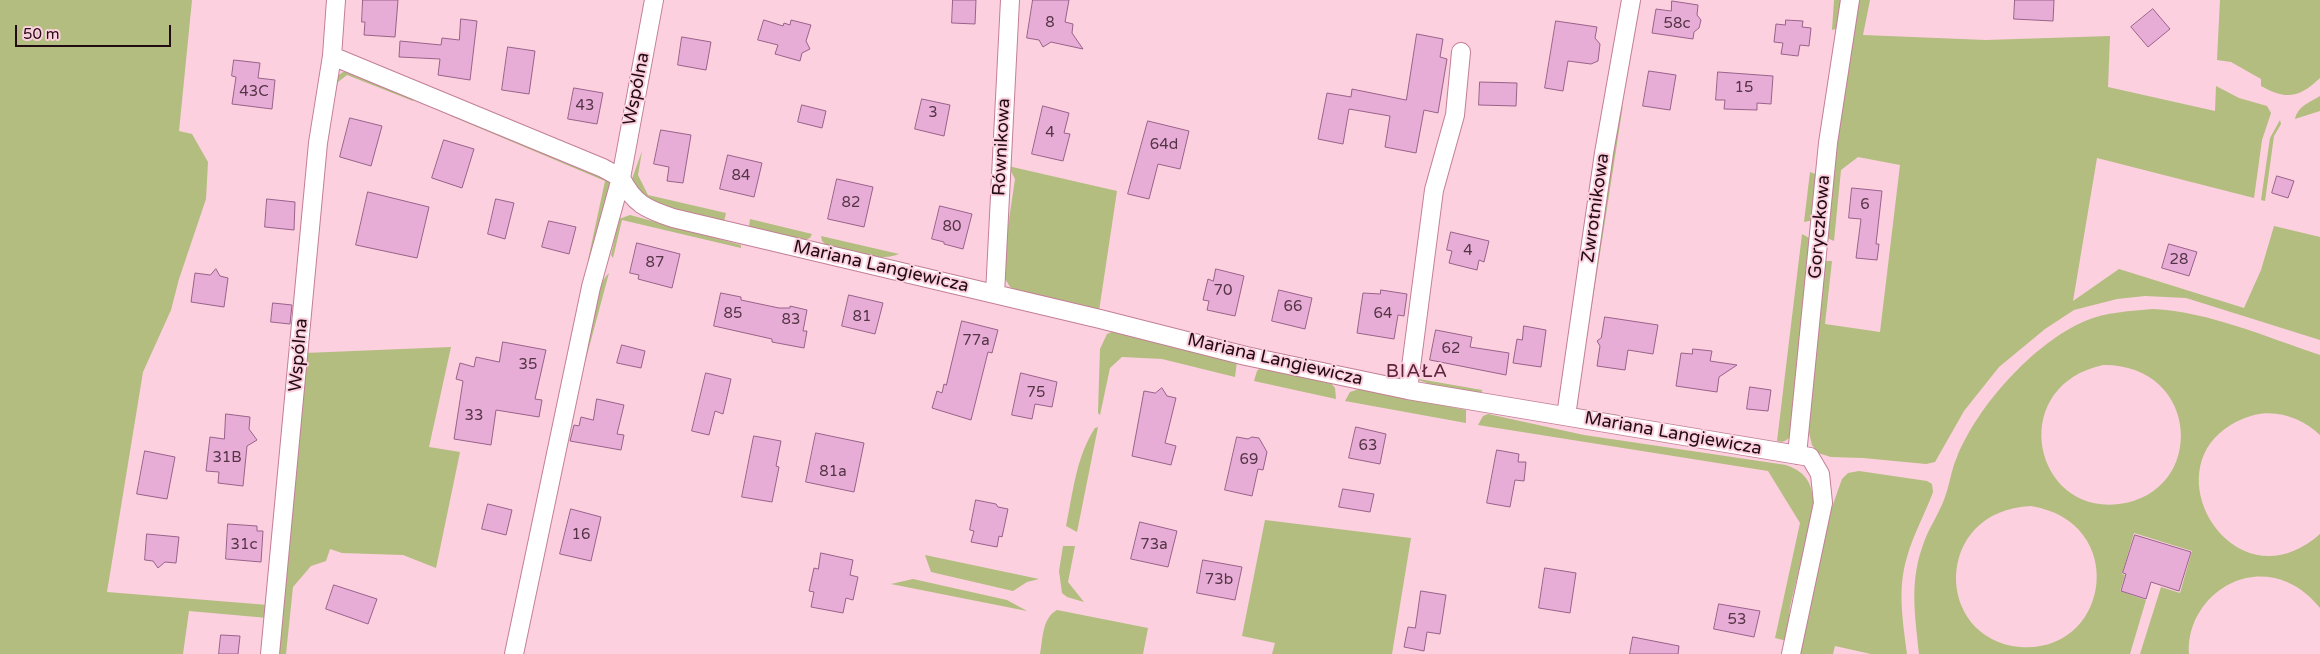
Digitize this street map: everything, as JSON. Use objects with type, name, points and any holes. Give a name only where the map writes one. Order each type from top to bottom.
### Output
[{"type":"street","name":"Wspólna","points":[[270,654],[318,143],[332,56],[336,0]]},
{"type":"street","name":"Wspólna","points":[[514,654],[591,287],[621,178],[654,0]]},
{"type":"street","name":"Równikowa","points":[[995,294],[1010,0]]},
{"type":"street","name":"Zwrotnikowa","points":[[1566,416],[1604,153],[1631,0]]},
{"type":"street","name":"Goryczkowa","points":[[1798,455],[1828,143],[1850,0]]},
{"type":"street","points":[[1408,390],[1434,190],[1455,114],[1461,52]]},
{"type":"street","points":[[332,56],[604,168],[621,178]]},
{"type":"street","name":"Mariana Langiewicza","points":[[621,178],[628,193],[636,202],[672,218],[995,294],[1246,356],[1408,390],[1810,457],[1820,474],[1823,503],[1791,654]]},
{"type":"green space","points":[[0,0],[192,0],[179,131],[192,134],[208,162],[206,199],[179,279],[171,310],[143,372],[107,592],[268,605],[268,618],[189,611],[183,654],[0,654]]},
{"type":"green space","points":[[1834,0],[1844,0],[1839,28],[1832,30]]},
{"type":"green space","points":[[1858,0],[1870,0],[1863,35],[1986,40],[2110,36],[2108,87],[2215,111],[2216,86],[2239,98],[2267,106],[2271,113],[2262,140],[2254,198],[2097,158],[2073,301],[2119,269],[2244,308],[2261,270],[2274,226],[2320,237],[2320,340],[2186,298],[2145,296],[2117,299],[2074,310],[2045,329],[1999,367],[1964,411],[1935,462],[1926,464],[1831,457],[1818,453],[1812,445],[1808,429],[1823,261],[1832,261],[1825,324],[1880,332],[1900,165],[1858,157],[1841,170],[1834,241],[1827,238],[1835,136]]},
{"type":"green space","points":[[2220,0],[2320,0],[2320,78],[2299,93],[2285,95],[2261,86],[2261,79],[2231,62],[2217,60]]},
{"type":"green space","points":[[343,72],[350,72],[414,98],[413,101],[347,75],[338,82],[324,145],[336,77]]},
{"type":"green space","points":[[2320,96],[2320,111],[2295,119],[2301,108]]},
{"type":"green space","points":[[1623,105],[1576,408],[1619,415],[1610,420],[1574,412],[1611,145]]},
{"type":"green space","points":[[454,114],[603,175],[611,181],[612,187],[593,257],[588,260],[605,181],[451,116]]},
{"type":"green space","points":[[2280,120],[2281,124],[2274,136],[2265,201],[2261,200],[2270,138]]},
{"type":"green space","points":[[642,151],[638,175],[648,195],[726,213],[724,222],[654,203],[641,193],[632,179]]},
{"type":"green space","points":[[1008,166],[1117,191],[1099,311],[1010,287],[1004,277],[1006,240],[1015,179]]},
{"type":"green space","points":[[1810,172],[1818,175],[1814,220],[1804,222]]},
{"type":"green space","points":[[630,215],[741,245],[741,248],[622,220],[613,258],[611,255],[619,219]]},
{"type":"green space","points":[[750,219],[812,234],[810,238],[804,240],[749,227]]},
{"type":"green space","points":[[1802,234],[1811,239],[1791,436],[1781,442],[1777,441]]},
{"type":"green space","points":[[821,236],[899,254],[881,257],[862,255],[826,245],[822,241]]},
{"type":"green space","points":[[609,273],[583,370],[581,364],[591,315],[599,290]]},
{"type":"green space","points":[[2153,309],[2174,311],[2217,320],[2320,355],[2320,435],[2306,424],[2281,414],[2263,413],[2254,415],[2220,433],[2202,459],[2199,489],[2209,518],[2228,541],[2255,554],[2286,554],[2320,534],[2320,608],[2305,593],[2287,582],[2269,577],[2251,577],[2234,582],[2218,591],[2206,603],[2196,618],[2190,635],[2189,654],[2140,654],[2161,587],[2180,593],[2192,551],[2134,533],[2122,574],[2125,575],[2120,591],[2146,600],[2130,654],[1919,654],[1914,598],[1919,557],[1926,536],[1943,503],[1957,457],[1966,437],[1979,417],[1993,397],[2028,360],[2046,344],[2066,331],[2085,321],[2101,316],[2119,312]],"holes":[[[2103,365],[2135,370],[2159,385],[2174,406],[2181,430],[2178,455],[2167,478],[2148,495],[2119,504],[2090,502],[2067,490],[2051,470],[2042,447],[2043,421],[2052,397],[2072,377]],[[2031,506],[2063,517],[2084,536],[2095,559],[2096,585],[2089,610],[2074,630],[2050,644],[2020,647],[1991,639],[1971,622],[1959,600],[1956,575],[1962,550],[1976,529],[1999,513]]]},
{"type":"green space","points":[[1114,331],[1237,361],[1235,377],[1162,359],[1122,357],[1110,368],[1100,415],[1098,413],[1100,349],[1107,334]]},
{"type":"green space","points":[[451,347],[429,447],[460,452],[436,568],[403,555],[342,553],[330,549],[326,561],[311,566],[293,587],[286,654],[275,654],[305,353]]},
{"type":"green space","points":[[1261,367],[1330,382],[1335,388],[1336,399],[1254,381],[1257,371]]},
{"type":"green space","points":[[1413,378],[1482,390],[1481,397],[1454,393]]},
{"type":"green space","points":[[1359,389],[1466,410],[1466,423],[1345,401],[1350,392]]},
{"type":"green space","points":[[1488,414],[1584,435],[1786,465],[1799,472],[1808,480],[1814,506],[1790,607],[1787,641],[1775,638],[1800,523],[1768,471],[1478,425],[1483,416]]},
{"type":"green space","points":[[1098,427],[1077,532],[1066,526],[1073,488],[1083,451],[1095,428]]},
{"type":"green space","points":[[1859,471],[1927,481],[1932,484],[1933,492],[1912,541],[1902,581],[1902,606],[1907,654],[1871,654],[1835,646],[1833,654],[1800,654],[1831,510],[1842,479],[1848,473]]},
{"type":"green space","points":[[1265,520],[1411,538],[1392,654],[1272,654],[1275,643],[1242,636]]},
{"type":"green space","points":[[1063,546],[1075,546],[1068,582],[1084,602],[1067,597],[1062,593],[1059,571]]},
{"type":"green space","points":[[925,555],[1039,579],[1027,582],[1013,591],[931,572]]},
{"type":"green space","points":[[913,579],[1007,600],[1027,611],[891,584]]},
{"type":"green space","points":[[1057,610],[1148,628],[1143,654],[1040,654],[1046,623],[1048,618]]},
{"type":"building","points":[[363,0],[398,0],[395,37],[364,35],[365,22],[362,22]]},
{"type":"building","points":[[953,0],[976,0],[975,24],[952,23]]},
{"type":"building","points":[[1033,0],[1069,0],[1065,22],[1073,24],[1072,33],[1083,49],[1051,42],[1043,47],[1039,40],[1027,38]]},
{"type":"building","points":[[2015,0],[2054,0],[2053,21],[2014,19]]},
{"type":"building","points":[[1672,1],[1698,5],[1697,15],[1701,20],[1699,28],[1694,32],[1693,39],[1652,33],[1656,9],[1671,11]]},
{"type":"building","points":[[2153,9],[2170,29],[2148,47],[2131,27]]},
{"type":"building","points":[[461,19],[477,21],[470,80],[438,75],[440,59],[399,57],[400,41],[441,45],[442,38],[459,40]]},
{"type":"building","points":[[764,20],[783,26],[784,23],[790,25],[791,20],[811,25],[806,41],[810,49],[802,53],[800,61],[775,54],[778,45],[758,40]]},
{"type":"building","points":[[1786,20],[1803,21],[1802,27],[1811,28],[1809,46],[1800,45],[1798,56],[1781,54],[1783,43],[1774,42],[1776,24],[1785,25]]},
{"type":"building","points":[[1556,21],[1597,27],[1595,38],[1600,44],[1598,61],[1591,64],[1568,61],[1563,91],[1545,88]]},
{"type":"building","points":[[1417,34],[1443,39],[1440,57],[1447,59],[1438,113],[1424,110],[1416,153],[1385,147],[1390,116],[1349,109],[1343,144],[1318,139],[1327,93],[1351,97],[1352,89],[1406,100]]},
{"type":"building","points":[[682,37],[711,42],[706,70],[678,65]]},
{"type":"building","points":[[508,47],[535,51],[529,94],[502,90]]},
{"type":"building","points":[[234,60],[260,63],[258,78],[275,80],[272,109],[232,104],[236,77],[232,76]]},
{"type":"building","points":[[1649,71],[1676,75],[1670,110],[1643,106]]},
{"type":"building","points":[[1718,72],[1773,76],[1771,104],[1757,103],[1757,110],[1724,109],[1725,100],[1716,100]]},
{"type":"building","points":[[1480,82],[1517,83],[1516,106],[1479,105]]},
{"type":"building","points":[[574,88],[603,93],[597,124],[568,119]]},
{"type":"building","points":[[922,99],[950,105],[944,136],[915,129]]},
{"type":"building","points":[[802,105],[826,111],[822,128],[798,122]]},
{"type":"building","points":[[1043,106],[1069,113],[1064,133],[1070,134],[1063,161],[1032,154]]},
{"type":"building","points":[[350,118],[382,126],[371,166],[340,157]]},
{"type":"building","points":[[1148,121],[1189,131],[1180,169],[1158,164],[1149,199],[1128,194]]},
{"type":"building","points":[[661,130],[691,135],[683,183],[667,181],[669,167],[654,164]]},
{"type":"building","points":[[444,140],[474,149],[462,188],[432,178]]},
{"type":"building","points":[[728,155],[762,163],[754,197],[720,189]]},
{"type":"building","points":[[2277,176],[2294,181],[2288,198],[2272,193]]},
{"type":"building","points":[[837,179],[873,187],[864,227],[828,219]]},
{"type":"building","points":[[1852,188],[1882,191],[1876,244],[1879,244],[1877,260],[1856,258],[1861,219],[1849,218]]},
{"type":"building","points":[[368,192],[429,207],[417,258],[356,245]]},
{"type":"building","points":[[267,199],[295,202],[294,230],[265,227]]},
{"type":"building","points":[[496,199],[514,203],[505,239],[488,234]]},
{"type":"building","points":[[940,206],[972,214],[963,249],[932,239]]},
{"type":"building","points":[[549,221],[576,227],[569,254],[542,247]]},
{"type":"building","points":[[1451,232],[1489,241],[1484,262],[1479,260],[1477,270],[1449,263],[1452,251],[1447,250]]},
{"type":"building","points":[[637,243],[680,254],[672,288],[638,279],[639,275],[630,273]]},
{"type":"building","points":[[2169,244],[2197,252],[2189,276],[2162,268]]},
{"type":"building","points":[[216,269],[220,276],[228,278],[224,307],[191,302],[195,273],[210,275]]},
{"type":"building","points":[[1216,269],[1244,276],[1235,316],[1207,310],[1209,301],[1203,300],[1208,279],[1213,281]]},
{"type":"building","points":[[1279,290],[1312,298],[1305,329],[1272,321]]},
{"type":"building","points":[[1381,290],[1407,294],[1404,316],[1398,315],[1394,339],[1357,333],[1363,293],[1380,294]]},
{"type":"building","points":[[721,293],[741,297],[741,300],[779,308],[790,308],[790,306],[807,310],[803,331],[807,331],[804,348],[772,342],[772,339],[714,326]]},
{"type":"building","points":[[849,295],[883,303],[875,334],[842,326]]},
{"type":"building","points":[[273,303],[292,305],[290,324],[271,322]]},
{"type":"building","points":[[1605,317],[1658,325],[1653,354],[1628,350],[1625,370],[1597,366],[1600,346],[1597,341],[1601,338]]},
{"type":"building","points":[[962,321],[998,330],[992,353],[988,352],[971,420],[932,408],[937,391],[942,393],[944,384],[946,385]]},
{"type":"building","points":[[1524,326],[1546,330],[1541,367],[1513,363],[1517,339],[1522,340]]},
{"type":"building","points":[[1436,330],[1472,337],[1470,347],[1509,353],[1506,375],[1430,360]]},
{"type":"building","points":[[503,342],[546,350],[535,399],[542,400],[539,417],[496,410],[491,445],[454,439],[463,381],[456,379],[460,363],[474,367],[476,357],[499,362]]},
{"type":"building","points":[[622,345],[645,351],[641,368],[617,363]]},
{"type":"building","points":[[1693,349],[1712,351],[1710,361],[1737,365],[1719,377],[1717,392],[1676,386],[1681,353],[1692,354]]},
{"type":"building","points":[[706,373],[731,379],[723,414],[715,411],[709,435],[692,431]]},
{"type":"building","points":[[1021,373],[1057,382],[1052,407],[1035,404],[1032,419],[1012,415]]},
{"type":"building","points":[[1750,387],[1771,390],[1768,411],[1747,409]]},
{"type":"building","points":[[1162,388],[1167,396],[1176,398],[1165,443],[1176,446],[1171,465],[1132,456],[1144,391],[1155,393]]},
{"type":"building","points":[[597,399],[624,405],[617,434],[624,435],[621,450],[570,441],[574,425],[579,426],[581,417],[593,420]]},
{"type":"building","points":[[226,414],[250,417],[249,429],[257,440],[247,446],[243,486],[218,483],[219,472],[206,471],[210,437],[224,439]]},
{"type":"building","points":[[1356,427],[1386,434],[1380,464],[1349,458]]},
{"type":"building","points":[[816,433],[864,443],[854,492],[806,482]]},
{"type":"building","points":[[754,436],[781,441],[776,466],[779,467],[772,502],[742,497]]},
{"type":"building","points":[[1237,437],[1259,438],[1267,452],[1263,470],[1258,469],[1252,496],[1225,490]]},
{"type":"building","points":[[1497,450],[1519,454],[1518,462],[1526,462],[1524,481],[1515,480],[1510,507],[1487,503]]},
{"type":"building","points":[[145,451],[175,457],[167,499],[137,494]]},
{"type":"building","points":[[1343,489],[1374,494],[1370,512],[1339,507]]},
{"type":"building","points":[[976,500],[996,504],[998,507],[1008,509],[1002,537],[999,536],[997,547],[971,542],[974,531],[970,530]]},
{"type":"building","points":[[488,504],[512,510],[506,535],[482,529]]},
{"type":"building","points":[[571,509],[601,517],[591,561],[560,554]]},
{"type":"building","points":[[1140,522],[1177,531],[1168,567],[1131,559]]},
{"type":"building","points":[[228,524],[257,526],[257,531],[263,531],[261,562],[226,559]]},
{"type":"building","points":[[147,534],[179,537],[176,563],[165,562],[158,568],[153,561],[145,560]]},
{"type":"building","points":[[2135,535],[2191,552],[2179,591],[2151,582],[2146,599],[2121,591],[2126,574],[2123,573]]},
{"type":"building","points":[[821,553],[853,560],[850,575],[858,577],[853,600],[846,598],[843,613],[811,607],[814,592],[809,591],[814,568],[818,569]]},
{"type":"building","points":[[1203,560],[1242,567],[1235,600],[1197,593]]},
{"type":"building","points":[[1545,568],[1576,573],[1570,613],[1539,608]]},
{"type":"building","points":[[334,585],[377,599],[368,624],[326,609]]},
{"type":"building","points":[[1421,591],[1446,595],[1440,634],[1427,632],[1424,651],[1404,647],[1408,627],[1415,628]]},
{"type":"building","points":[[1719,604],[1760,611],[1754,637],[1714,629]]},
{"type":"building","points":[[221,635],[240,636],[238,654],[219,654]]},
{"type":"building","points":[[1633,637],[1679,646],[1678,654],[1630,654]]},
{"type":"district","name":"BIAŁA","points":[[1417,372]]}]
